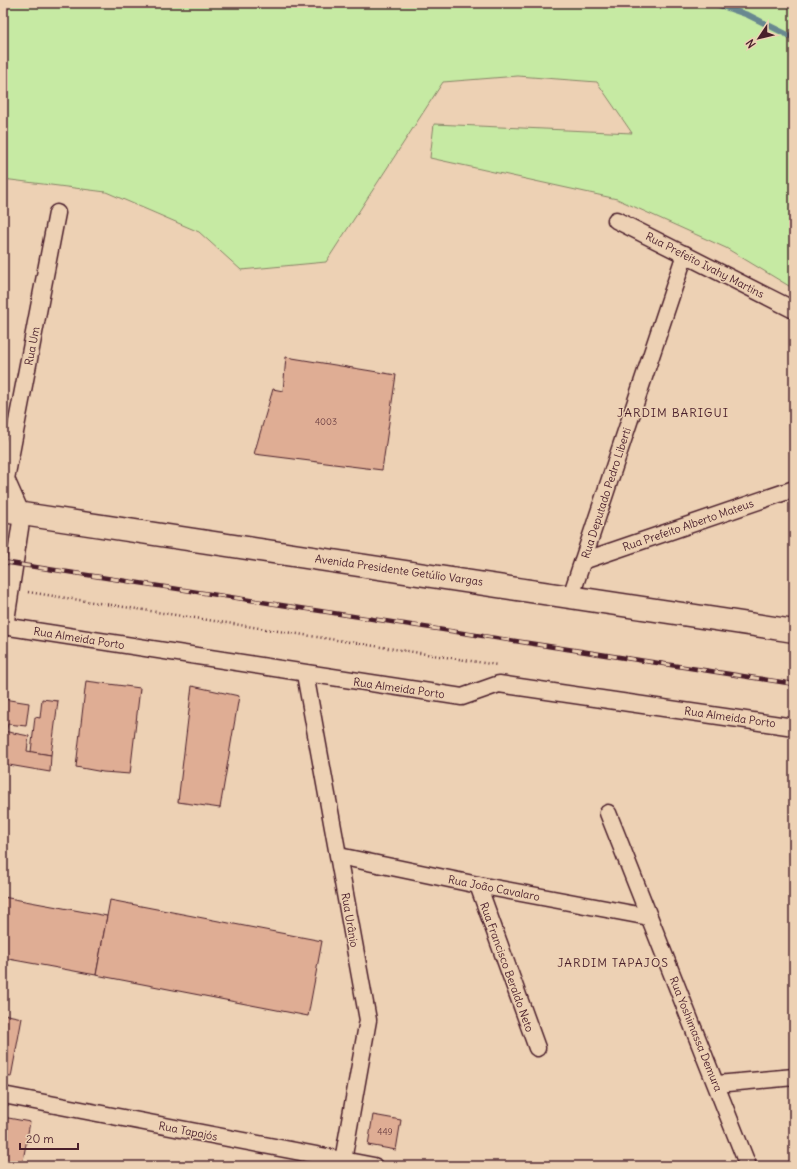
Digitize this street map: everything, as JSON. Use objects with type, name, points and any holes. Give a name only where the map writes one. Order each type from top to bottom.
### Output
[{"type":"main road","name":"Avenida Presidente Getúlio Vargas","points":[[13,513],[794,630]]},
{"type":"street","name":"Rua Um","points":[[13,513],[5,482],[57,213]]},
{"type":"street","name":"Rua Prefeito Ivahy Martins","points":[[616,220],[794,310]]},
{"type":"street","name":"Rua Deputado Pedro Liberti","points":[[571,596],[685,254]]},
{"type":"street","name":"Rua Prefeito Alberto Mateus","points":[[583,561],[793,485]]},
{"type":"street","points":[[4,626],[12,589],[13,513]]},
{"type":"street","name":"Rua Almeida Porto","points":[[4,626],[305,674],[462,697],[499,684],[794,727]]},
{"type":"street","name":"Rua Urânio","points":[[305,674],[368,1020],[342,1163]]},
{"type":"street","name":"Rua Yoshimassa Demura","points":[[608,813],[748,1166]]},
{"type":"street","name":"Rua João Cavalaro","points":[[339,856],[478,885],[649,917]]},
{"type":"street","name":"Rua Francisco Beraldo Neto","points":[[478,885],[537,1048]]},
{"type":"street","points":[[716,1084],[794,1077]]},
{"type":"street","name":"Rua Tapajós","points":[[3,1095],[342,1163],[374,1166]]},
{"type":"path","points":[[12,589],[505,666]]},
{"type":"green space","points":[[3,3],[794,3],[794,289],[726,248],[617,199],[430,158],[434,124],[632,133],[597,82],[518,76],[443,82],[326,262],[241,270],[199,232],[106,192],[3,179]]},
{"type":"building","points":[[286,357],[396,375],[382,470],[254,454],[273,389],[283,391]]},
{"type":"building","points":[[86,681],[140,688],[130,774],[103,772],[76,767]]},
{"type":"building","points":[[192,686],[239,696],[220,808],[178,802]]},
{"type":"building","points":[[3,699],[29,703],[26,726],[8,724],[6,732],[3,731]]},
{"type":"building","points":[[42,699],[58,701],[51,755],[31,752],[35,717],[40,718]]},
{"type":"building","points":[[3,731],[29,736],[27,751],[51,755],[50,772],[3,764]]},
{"type":"building","points":[[3,897],[107,916],[96,975],[3,958]]},
{"type":"building","points":[[110,900],[322,941],[308,1016],[96,975]]},
{"type":"building","points":[[3,1014],[22,1018],[11,1077],[3,1076]]},
{"type":"building","points":[[373,1115],[401,1120],[396,1150],[368,1145]]},
{"type":"building","points":[[3,1117],[30,1122],[22,1166],[3,1163]]},
{"type":"waterway","points":[[713,3],[748,15],[794,38]]},
{"type":"railway","points":[[3,562],[794,684]]},
{"type":"district","name":"JARDIM BARIGUI","points":[[673,413]]},
{"type":"district","name":"JARDIM TAPAJOS","points":[[613,963]]}]
